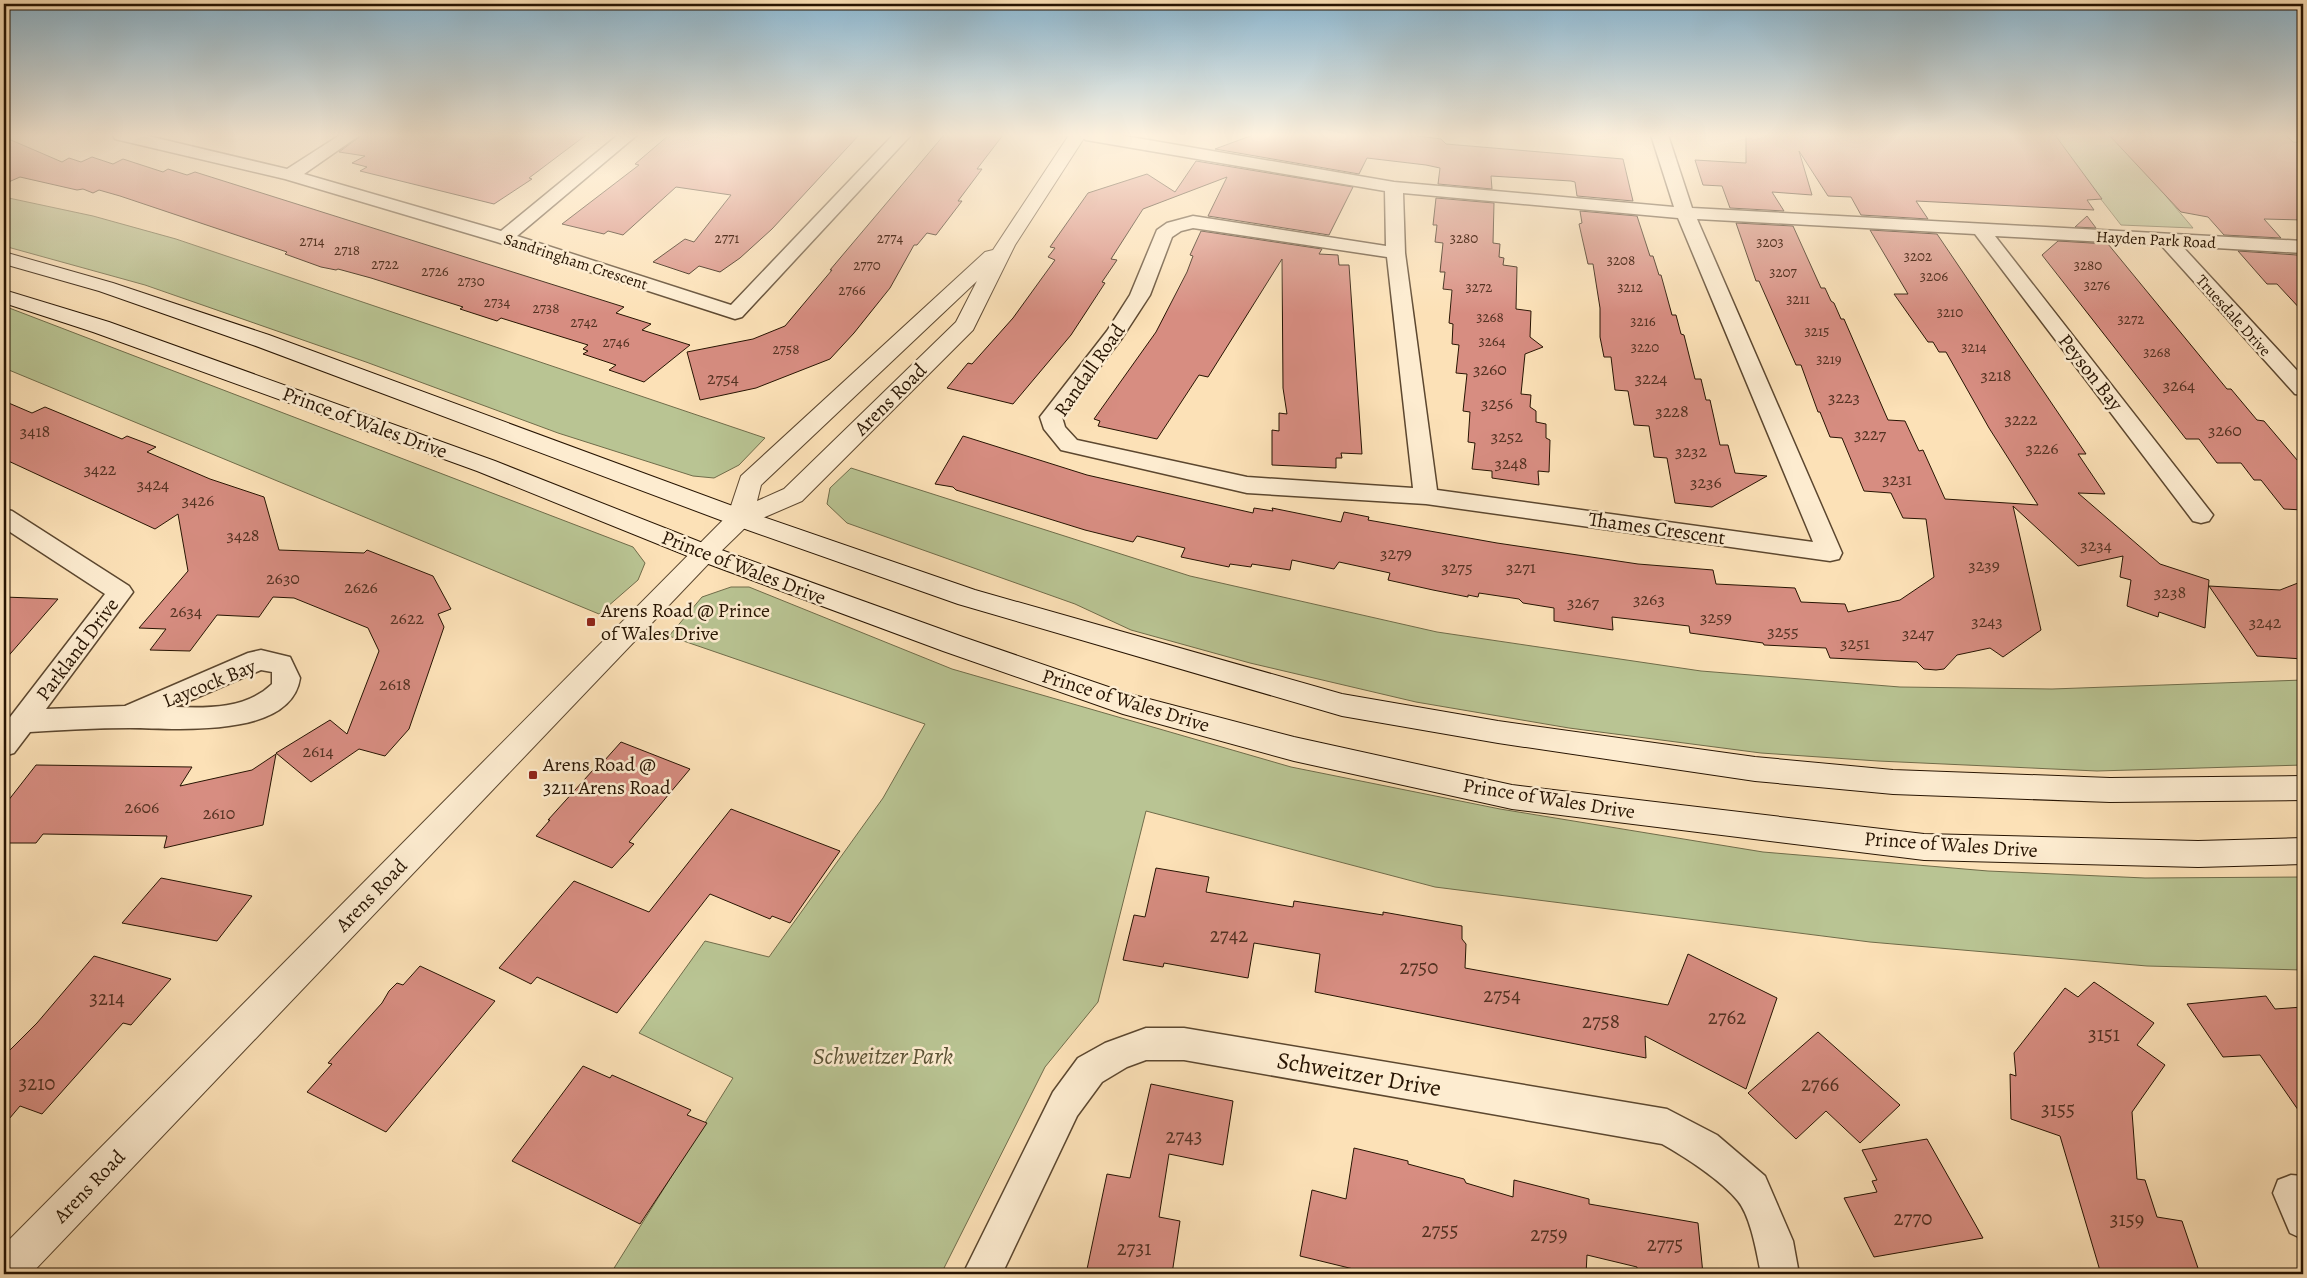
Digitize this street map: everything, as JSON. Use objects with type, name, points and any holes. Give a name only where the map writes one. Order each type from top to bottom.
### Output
[{"type":"main road","name":"Arens Road","points":[[4,1273],[704,553],[740,518],[793,495],[965,326],[1004,245],[1038,195]]},
{"type":"main road","name":"Arens Road","points":[[740,518],[750,482],[1004,245]]},
{"type":"main road","name":"Prince of Wales Drive","points":[[4,258],[106,287],[261,340],[740,518],[967,596],[1208,668],[1342,704],[1479,729],[1755,769],[1893,782],[2110,790],[2303,788]]},
{"type":"main road","name":"Prince of Wales Drive","points":[[4,296],[101,327],[486,466],[704,553],[1123,702],[1294,749],[1512,797],[1924,847],[2198,854],[2303,851]]},
{"type":"street","name":"Sandringham Crescent","points":[[357,195],[504,238],[735,313],[847,195]]},
{"type":"street","points":[[504,238],[557,195]]},
{"type":"street","points":[[1394,195],[1396,253],[1426,496]]},
{"type":"street","name":"Hayden Park Road","points":[[1471,195],[1685,213],[2303,247]]},
{"type":"street","points":[[1679,195],[1685,213]]},
{"type":"street","name":"Thames Crescent","points":[[1426,496],[1830,553],[1685,213]]},
{"type":"street","name":"Randall Road","points":[[1396,253],[1193,222],[1174,227],[1164,234],[1140,295],[1115,334],[1051,417],[1055,429],[1069,445],[1247,485],[1426,496]]},
{"type":"street","name":"Peyson Bay","points":[[1981,230],[2201,515]]},
{"type":"street","name":"Truesdale Drive","points":[[2166,239],[2256,340],[2303,389]]},
{"type":"street","name":"Parkland Drive","points":[[4,517],[120,592],[4,745]]},
{"type":"street","name":"Laycock Bay","points":[[24,721],[240,715],[260,708],[277,696],[285,687],[286,670],[281,664],[272,661],[248,663],[128,717]]},
{"type":"street","name":"Schweitzer Drive","points":[[982,1274],[1065,1104],[1090,1070],[1117,1054],[1146,1044],[1184,1044],[1667,1127],[1704,1148],[1752,1189],[1774,1241],[1780,1274]]},
{"type":"street","points":[[2303,1194],[2291,1193],[2303,1220]]},
{"type":"green space","points":[[2097,195],[2165,195],[2193,228],[2121,225]]},
{"type":"green space","points":[[4,197],[93,216],[176,239],[765,438],[739,465],[714,478],[693,476],[558,433],[366,362],[145,285],[4,246]]},
{"type":"green space","points":[[4,306],[633,547],[645,563],[638,580],[599,614],[4,368]]},
{"type":"green space","points":[[851,468],[1190,576],[1437,632],[1701,671],[1900,687],[2052,689],[2303,680],[2303,765],[2097,771],[1878,761],[1761,753],[1569,728],[1416,702],[1250,663],[1131,630],[1075,604],[847,523],[827,504],[830,488]]},
{"type":"green space","name":"Schweitzer Park","points":[[731,587],[749,587],[952,669],[1291,767],[1500,809],[1763,852],[1988,871],[2145,878],[2303,877],[2303,970],[2147,966],[1870,942],[1435,887],[1146,811],[1098,1002],[1045,1067],[941,1274],[615,1274],[611,1273],[733,1078],[639,1033],[705,941],[769,957],[883,798],[925,724],[669,636],[702,597]]},
{"type":"building","points":[[115,195],[267,195],[624,307],[616,313],[651,324],[642,330],[690,345],[644,382],[609,370],[616,365],[583,354],[588,351],[583,349],[588,345],[501,318],[497,321],[460,309],[463,307],[371,278],[338,269],[321,267],[285,254],[287,252]]},
{"type":"building","points":[[456,195],[508,195],[494,204]]},
{"type":"building","points":[[600,195],[668,195],[623,235],[608,231],[604,234],[562,224]]},
{"type":"building","points":[[729,195],[804,195],[772,229],[740,258],[720,272],[699,266],[689,274],[653,262],[685,239],[694,242],[731,195]]},
{"type":"building","points":[[894,195],[963,195],[958,201],[962,201],[936,235],[927,233],[917,245],[914,245],[890,288],[854,333],[830,359],[756,388],[700,400],[687,352],[753,339],[785,326],[832,270],[830,270]]},
{"type":"building","points":[[1087,195],[1181,195],[1143,209],[1111,259],[1117,260],[1102,282],[1105,283],[1071,335],[1013,404],[947,388],[968,363],[972,364],[1013,318],[1055,260],[1048,257],[1055,248],[1050,247]]},
{"type":"building","points":[[1218,195],[1349,195],[1329,235],[1208,216]]},
{"type":"building","points":[[1631,195],[1633,201],[1577,196]]},
{"type":"building","points":[[1725,195],[1774,195],[1784,211],[1730,208]]},
{"type":"building","points":[[1827,195],[2099,195],[2102,199],[2087,200],[2094,210],[1916,201],[1928,219],[1861,215],[1851,197]]},
{"type":"building","points":[[2165,195],[2303,195],[2303,220],[2264,219],[2281,238],[2224,235],[2208,217],[2181,212]]},
{"type":"building","points":[[1436,198],[1494,203],[1493,243],[1500,244],[1499,257],[1504,258],[1503,265],[1517,267],[1516,309],[1531,311],[1530,337],[1543,347],[1525,354],[1521,394],[1531,395],[1530,407],[1536,411],[1536,422],[1546,424],[1546,438],[1550,440],[1549,472],[1538,471],[1539,485],[1492,478],[1492,471],[1472,469],[1475,443],[1468,442],[1470,412],[1463,411],[1467,374],[1456,373],[1459,345],[1452,344],[1453,324],[1449,323],[1452,290],[1443,289],[1445,272],[1440,272],[1443,243],[1435,242],[1437,225],[1433,225]]},
{"type":"building","points":[[1580,211],[1637,216],[1650,256],[1653,256],[1659,275],[1661,275],[1672,315],[1676,315],[1681,334],[1684,335],[1695,379],[1701,379],[1706,400],[1710,400],[1720,445],[1728,445],[1735,473],[1767,476],[1712,507],[1675,503],[1667,458],[1654,457],[1649,426],[1634,425],[1628,391],[1615,390],[1611,357],[1604,357],[1600,337],[1600,308],[1593,264],[1588,264],[1579,224],[1582,223]]},
{"type":"building","points":[[2087,216],[2096,228],[2075,227]]},
{"type":"building","points":[[1736,223],[1793,226],[1821,288],[1825,288],[1841,319],[1844,319],[1888,420],[1905,421],[1919,451],[1923,450],[1945,499],[2038,505],[1989,428],[1946,352],[1939,352],[1933,342],[1928,342],[1894,294],[1908,294],[1870,230],[1937,234],[2086,454],[2078,454],[2105,494],[2078,493],[2160,564],[2209,580],[2205,628],[2159,612],[2158,617],[2127,606],[2131,580],[2120,577],[2123,556],[2078,566],[2013,506],[2041,630],[2003,657],[1990,648],[1957,655],[1944,669],[1936,670],[1924,669],[1917,662],[1830,658],[1826,648],[1764,645],[1763,643],[1690,633],[1689,626],[1612,617],[1613,630],[1554,621],[1554,608],[1523,603],[1519,599],[1479,593],[1478,597],[1468,595],[1468,597],[1433,590],[1388,580],[1390,573],[1339,562],[1334,569],[1292,560],[1290,570],[1252,564],[1251,567],[1230,564],[1229,567],[1181,557],[1185,548],[1137,536],[1133,542],[1085,530],[956,490],[953,487],[935,484],[963,436],[1087,475],[1253,513],[1254,508],[1273,511],[1272,508],[1341,522],[1344,512],[1369,517],[1368,520],[1497,543],[1638,564],[1713,570],[1716,584],[1795,588],[1801,602],[1845,604],[1848,612],[1900,600],[1934,577],[1926,519],[1903,518],[1891,493],[1864,491],[1842,438],[1830,437],[1820,412],[1818,412],[1801,365],[1796,365],[1759,281],[1756,281]]},
{"type":"building","points":[[1201,231],[1322,249],[1319,254],[1338,255],[1339,265],[1349,265],[1362,454],[1341,453],[1342,458],[1336,458],[1336,468],[1272,465],[1272,430],[1279,431],[1279,413],[1287,414],[1283,388],[1282,259],[1208,377],[1199,375],[1157,439],[1098,426],[1100,421],[1094,419],[1156,332],[1187,272],[1193,256],[1190,255]]},
{"type":"building","points":[[2058,241],[2108,244],[2227,389],[2231,389],[2257,420],[2264,421],[2303,467],[2303,510],[2284,509],[2261,480],[2254,480],[2241,463],[2217,463],[2199,439],[2186,439],[2042,255]]},
{"type":"building","points":[[2238,251],[2297,255],[2303,262],[2303,312],[2277,284],[2267,284]]},
{"type":"building","points":[[4,401],[32,413],[45,407],[122,439],[127,436],[156,447],[147,452],[210,479],[264,497],[279,550],[364,553],[367,550],[433,576],[451,609],[438,614],[444,627],[409,729],[385,756],[359,749],[311,782],[276,753],[330,720],[347,734],[379,651],[368,628],[294,598],[273,597],[259,617],[217,615],[190,651],[150,650],[166,629],[139,628],[188,571],[178,514],[155,529],[4,459]]},
{"type":"building","points":[[2303,581],[2303,659],[2257,656],[2209,586],[2280,590]]},
{"type":"building","points":[[4,597],[58,599],[4,661]]},
{"type":"building","points":[[621,742],[690,769],[629,842],[634,844],[612,868],[536,836],[602,760],[604,761]]},
{"type":"building","points":[[276,754],[263,825],[164,848],[167,836],[43,834],[36,843],[4,843],[4,806],[36,765],[192,767],[180,786],[252,770]]},
{"type":"building","points":[[731,809],[840,851],[790,923],[772,916],[770,919],[710,894],[617,1013],[537,977],[531,984],[499,968],[574,881],[649,912]]},
{"type":"building","points":[[1156,868],[1209,877],[1206,892],[1293,907],[1294,901],[1383,915],[1383,912],[1462,926],[1462,939],[1466,944],[1465,968],[1668,1005],[1688,954],[1777,998],[1746,1089],[1645,1036],[1646,1058],[1315,992],[1320,954],[1254,943],[1248,978],[1164,963],[1163,967],[1123,960],[1134,915],[1145,917]]},
{"type":"building","points":[[161,878],[252,896],[217,941],[122,923]]},
{"type":"building","points":[[94,956],[171,979],[131,1025],[123,1023],[42,1114],[20,1106],[4,1125],[4,1056],[37,1023]]},
{"type":"building","points":[[420,966],[495,1001],[386,1132],[307,1092],[332,1064],[328,1063],[382,1003],[389,991],[397,983],[403,985]]},
{"type":"building","points":[[2094,982],[2154,1023],[2137,1045],[2165,1065],[2132,1112],[2137,1179],[2145,1180],[2157,1217],[2182,1221],[2200,1274],[2101,1274],[2060,1136],[2011,1119],[2010,1074],[2016,1076],[2014,1053],[2065,988],[2078,997]]},
{"type":"building","points":[[2266,996],[2275,1009],[2303,1007],[2303,1117],[2260,1055],[2223,1057],[2187,1004]]},
{"type":"building","points":[[1818,1032],[1900,1105],[1860,1143],[1826,1111],[1796,1139],[1748,1093]]},
{"type":"building","points":[[583,1066],[610,1078],[612,1075],[691,1110],[687,1115],[707,1123],[640,1224],[512,1161]]},
{"type":"building","points":[[1151,1084],[1233,1101],[1223,1165],[1169,1154],[1159,1217],[1180,1221],[1172,1274],[1086,1274],[1107,1174],[1130,1178]]},
{"type":"building","points":[[1927,1139],[1983,1238],[1874,1257],[1844,1198],[1877,1192],[1872,1181],[1877,1180],[1862,1150]]},
{"type":"building","points":[[1354,1148],[1408,1161],[1408,1164],[1464,1179],[1466,1183],[1513,1197],[1514,1180],[1589,1199],[1589,1204],[1698,1223],[1703,1274],[1637,1274],[1637,1267],[1587,1255],[1586,1274],[1374,1274],[1300,1256],[1312,1190],[1346,1199]]},
{"type":"place","name":"Arens Road @ Prince of Wales Drive","points":[[591,622]]},
{"type":"place","name":"Arens Road @ 3211 Arens Road","points":[[533,775]]}]
